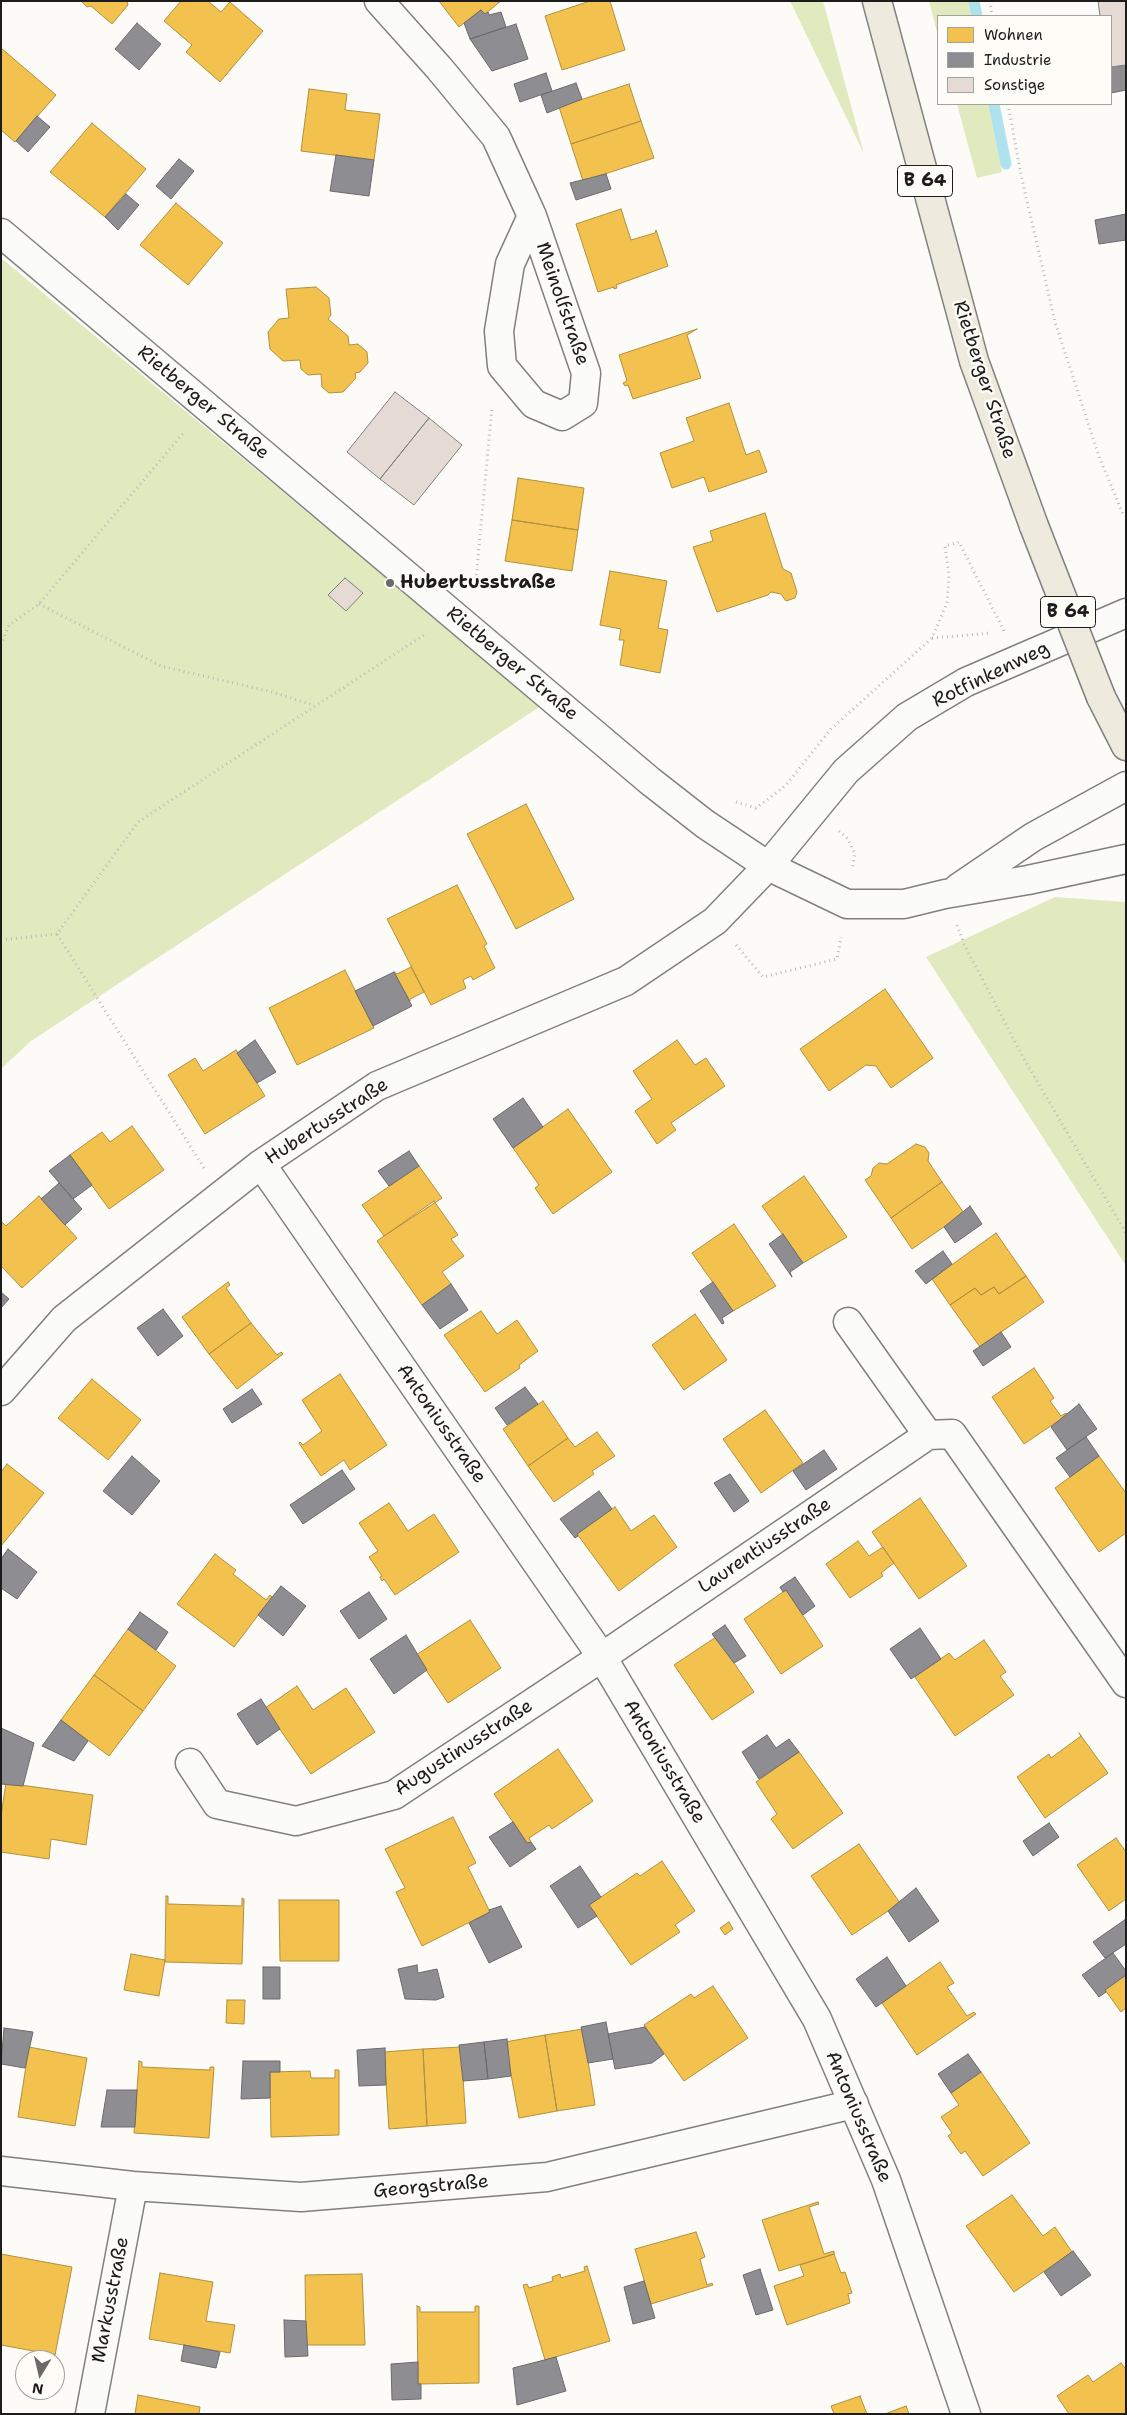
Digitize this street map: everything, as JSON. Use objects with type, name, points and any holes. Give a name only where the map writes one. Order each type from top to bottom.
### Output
[{"type":"main road","name":"Rietberger Straße","points":[[877,1],[974,361],[1034,526],[1101,697],[1126,746]]},
{"type":"street","name":"Meinolfstraße","points":[[380,1],[496,137],[532,216],[586,373],[583,402],[562,416],[534,404],[502,366],[499,331],[510,264],[532,216]]},
{"type":"street","name":"Rietberger Straße","points":[[1,233],[656,785],[705,824],[768,866],[848,904],[904,904],[1028,880],[1126,858]]},
{"type":"street","name":"Rotfinkenweg","points":[[768,866],[846,770],[908,717],[966,682],[1126,613]]},
{"type":"street","name":"Rietberger Straße","points":[[948,894],[1033,836],[1126,786]]},
{"type":"street","name":"Hubertusstraße","points":[[1,1391],[64,1319],[260,1164],[378,1086],[626,981],[715,921],[768,866]]},
{"type":"street","name":"Antoniusstraße","points":[[260,1164],[602,1657],[817,2019],[886,2180],[966,2414]]},
{"type":"street","points":[[848,1322],[928,1435],[952,1434],[1126,1683]]},
{"type":"street","name":"Laurentiusstraße","points":[[602,1657],[928,1435]]},
{"type":"street","name":"Augustinusstraße","points":[[190,1763],[217,1804],[296,1821],[394,1795],[602,1657]]},
{"type":"street","name":"Georgstraße","points":[[1,2171],[133,2186],[300,2197],[548,2177],[854,2104]]},
{"type":"street","name":"Markusstraße","points":[[90,2414],[133,2186]]},
{"type":"path","points":[[990,1],[992,15]]},
{"type":"path","points":[[1008,105],[1021,175],[1056,322],[1100,459],[1123,514],[1126,514]]},
{"type":"path","points":[[1,940],[58,934],[138,822],[455,616],[477,588],[495,378],[502,366]]},
{"type":"path","points":[[1,645],[9,625],[39,604],[207,406]]},
{"type":"path","points":[[784,786],[832,729],[932,638],[946,603],[949,575],[945,546],[959,542],[1005,634]]},
{"type":"path","points":[[39,604],[161,666],[272,692],[314,706]]},
{"type":"path","points":[[932,638],[982,632]]},
{"type":"path","points":[[948,894],[965,946],[1024,1059],[1126,1233]]},
{"type":"path","points":[[58,934],[221,1196]]},
{"type":"green space","points":[[790,1],[823,1],[864,154]]},
{"type":"green space","points":[[929,1],[970,1],[972,15],[937,15],[937,32]]},
{"type":"green space","points":[[957,105],[989,105],[1002,172],[977,178]]},
{"type":"green space","points":[[1,258],[541,706],[31,1041],[1,1069]]},
{"type":"green space","points":[[1055,897],[1126,902],[1126,1266],[926,957]]},
{"type":"building: Wohnen","points":[[81,1],[127,1],[128,5],[112,24],[91,6],[87,7]]},
{"type":"building: Wohnen","points":[[181,1],[208,1],[221,12],[230,2],[263,31],[220,82],[186,52],[192,45],[164,21]]},
{"type":"building: Wohnen","points":[[439,1],[501,1],[485,14],[481,10],[459,27]]},
{"type":"building: Wohnen","points":[[590,1],[610,1],[625,50],[562,70],[545,16]]},
{"type":"building: Wohnen","points":[[1,48],[56,95],[15,142],[1,130]]},
{"type":"building: Wohnen","points":[[629,84],[641,121],[571,144],[559,107]]},
{"type":"building: Wohnen","points":[[309,89],[347,94],[345,110],[380,114],[374,160],[301,151]]},
{"type":"building: Wohnen","points":[[641,121],[654,158],[583,181],[571,144]]},
{"type":"building: Wohnen","points":[[92,123],[146,169],[105,217],[50,172]]},
{"type":"building: Wohnen","points":[[176,203],[223,243],[188,285],[140,245]]},
{"type":"building: Wohnen","points":[[621,209],[631,240],[655,233],[656,230],[668,266],[616,285],[617,288],[614,289],[614,287],[598,292],[576,224]]},
{"type":"building: Wohnen","points":[[316,287],[329,298],[331,315],[328,319],[348,336],[349,345],[358,344],[367,352],[368,363],[360,372],[355,373],[356,378],[343,392],[329,393],[322,387],[321,374],[308,375],[301,369],[300,360],[283,361],[270,349],[268,332],[279,319],[289,318],[286,289]]},
{"type":"building: Wohnen","points":[[697,329],[687,335],[701,378],[633,399],[628,385],[625,386],[623,383],[627,381],[619,355]]},
{"type":"building: Wohnen","points":[[729,403],[746,455],[759,450],[767,472],[709,492],[704,477],[672,488],[660,453],[694,441],[686,418]]},
{"type":"building: Wohnen","points":[[518,478],[584,488],[578,530],[512,520]]},
{"type":"building: Wohnen","points":[[765,513],[783,569],[791,573],[797,592],[795,598],[786,601],[781,594],[771,592],[768,595],[717,612],[693,547],[713,541],[710,531]]},
{"type":"building: Wohnen","points":[[512,520],[578,530],[572,571],[505,561]]},
{"type":"building: Wohnen","points":[[610,571],[667,581],[658,628],[668,630],[660,673],[620,665],[624,640],[619,640],[621,629],[600,625]]},
{"type":"building: Wohnen","points":[[526,804],[574,899],[516,929],[467,834]]},
{"type":"building: Wohnen","points":[[457,885],[487,944],[484,946],[495,968],[473,980],[471,976],[463,980],[466,988],[431,1005],[387,919]]},
{"type":"building: Wohnen","points":[[411,967],[424,992],[410,999],[410,1001],[394,972],[397,974]]},
{"type":"building: Wohnen","points":[[345,970],[374,1028],[297,1065],[269,1008]]},
{"type":"building: Wohnen","points":[[885,989],[933,1058],[891,1088],[876,1066],[866,1065],[829,1091],[800,1049]]},
{"type":"building: Wohnen","points":[[677,1040],[695,1065],[706,1058],[725,1086],[671,1123],[676,1130],[657,1144],[635,1111],[652,1099],[633,1071]]},
{"type":"building: Wohnen","points":[[236,1050],[265,1096],[205,1134],[168,1075],[195,1058],[203,1071]]},
{"type":"building: Wohnen","points":[[568,1109],[612,1172],[553,1214],[535,1188],[539,1185],[513,1148]]},
{"type":"building: Wohnen","points":[[132,1126],[164,1170],[109,1209],[70,1155],[102,1132],[110,1142]]},
{"type":"building: Wohnen","points":[[916,1144],[925,1147],[929,1153],[928,1161],[942,1182],[891,1218],[865,1180],[871,1176],[873,1168],[879,1163],[887,1164]]},
{"type":"building: Wohnen","points":[[419,1166],[442,1198],[384,1236],[362,1205]]},
{"type":"building: Wohnen","points":[[804,1176],[847,1237],[803,1263],[762,1206]]},
{"type":"building: Wohnen","points":[[942,1182],[964,1213],[912,1249],[891,1218]]},
{"type":"building: Wohnen","points":[[39,1196],[77,1238],[22,1288],[1,1266],[1,1221],[6,1226]]},
{"type":"building: Wohnen","points":[[434,1201],[458,1235],[451,1239],[464,1256],[442,1272],[451,1284],[422,1305],[377,1241]]},
{"type":"building: Wohnen","points":[[734,1224],[776,1286],[733,1311],[692,1253]]},
{"type":"building: Wohnen","points":[[996,1233],[1026,1276],[999,1294],[994,1287],[981,1295],[975,1288],[950,1305],[932,1279]]},
{"type":"building: Wohnen","points":[[1026,1276],[1044,1302],[980,1347],[950,1305],[975,1288],[981,1295],[994,1287],[999,1294]]},
{"type":"building: Wohnen","points":[[228,1282],[230,1285],[226,1288],[251,1323],[209,1354],[182,1317]]},
{"type":"building: Wohnen","points":[[481,1311],[497,1334],[517,1320],[538,1351],[519,1365],[520,1368],[485,1392],[444,1335]]},
{"type":"building: Wohnen","points":[[695,1314],[727,1360],[684,1390],[652,1345]]},
{"type":"building: Wohnen","points":[[251,1323],[277,1355],[281,1352],[283,1354],[237,1389],[209,1354]]},
{"type":"building: Wohnen","points":[[1034,1368],[1054,1398],[1050,1401],[1061,1416],[1066,1413],[1067,1415],[1024,1444],[992,1397]]},
{"type":"building: Wohnen","points":[[340,1374],[387,1445],[350,1470],[344,1460],[321,1476],[299,1443],[303,1445],[322,1431],[302,1400]]},
{"type":"building: Wohnen","points":[[92,1379],[141,1420],[108,1460],[58,1418]]},
{"type":"building: Wohnen","points":[[543,1401],[568,1438],[528,1466],[503,1429]]},
{"type":"building: Wohnen","points":[[765,1410],[803,1463],[761,1493],[723,1439]]},
{"type":"building: Wohnen","points":[[597,1432],[615,1456],[592,1471],[594,1474],[554,1502],[528,1466],[568,1438],[575,1447]]},
{"type":"building: Wohnen","points":[[1099,1456],[1126,1493],[1126,1533],[1099,1552],[1055,1488]]},
{"type":"building: Wohnen","points":[[7,1464],[44,1493],[1,1546],[1,1472]]},
{"type":"building: Wohnen","points":[[920,1498],[967,1566],[919,1599],[872,1532]]},
{"type":"building: Wohnen","points":[[389,1503],[408,1531],[434,1514],[459,1552],[395,1595],[384,1579],[382,1581],[380,1577],[382,1576],[369,1557],[378,1551],[359,1523]]},
{"type":"building: Wohnen","points":[[615,1507],[631,1531],[654,1515],[677,1547],[619,1591],[577,1534]]},
{"type":"building: Wohnen","points":[[858,1541],[869,1556],[883,1547],[894,1563],[881,1573],[883,1576],[850,1598],[826,1564]]},
{"type":"building: Wohnen","points":[[215,1554],[236,1570],[233,1574],[266,1600],[270,1595],[272,1597],[234,1647],[177,1604]]},
{"type":"building: Wohnen","points":[[786,1590],[823,1646],[781,1674],[744,1619]]},
{"type":"building: Wohnen","points":[[470,1620],[501,1668],[448,1703],[416,1655]]},
{"type":"building: Wohnen","points":[[128,1629],[176,1666],[143,1711],[94,1675]]},
{"type":"building: Wohnen","points":[[716,1637],[754,1692],[712,1720],[674,1665]]},
{"type":"building: Wohnen","points":[[984,1640],[1006,1672],[1000,1676],[1014,1695],[955,1736],[915,1677],[949,1653],[955,1660]]},
{"type":"building: Wohnen","points":[[94,1675],[143,1711],[109,1756],[61,1720]]},
{"type":"building: Wohnen","points":[[297,1686],[313,1710],[346,1688],[375,1732],[311,1774],[265,1708]]},
{"type":"building: Wohnen","points":[[1079,1733],[1108,1773],[1045,1818],[1017,1777],[1049,1754],[1051,1758],[1081,1736]]},
{"type":"building: Wohnen","points":[[558,1749],[593,1801],[552,1829],[549,1825],[529,1838],[531,1842],[527,1843],[494,1794]]},
{"type":"building: Wohnen","points":[[799,1752],[843,1813],[793,1849],[771,1819],[777,1814],[756,1782]]},
{"type":"building: Wohnen","points":[[6,1783],[93,1795],[86,1845],[51,1839],[49,1859],[1,1852],[1,1816]]},
{"type":"building: Wohnen","points":[[453,1817],[476,1863],[468,1867],[490,1912],[422,1946],[396,1892],[405,1888],[385,1849]]},
{"type":"building: Wohnen","points":[[1116,1838],[1126,1852],[1126,1899],[1109,1911],[1077,1865]]},
{"type":"building: Wohnen","points":[[859,1844],[900,1903],[852,1935],[811,1876]]},
{"type":"building: Wohnen","points":[[662,1861],[695,1911],[675,1925],[680,1932],[631,1965],[589,1905],[637,1873],[640,1876]]},
{"type":"building: Wohnen","points":[[166,1896],[168,1896],[168,1904],[242,1906],[242,1898],[244,1899],[242,1964],[165,1962]]},
{"type":"building: Wohnen","points":[[279,1900],[339,1900],[339,1961],[280,1961]]},
{"type":"building: Wohnen","points":[[729,1922],[733,1929],[725,1935],[720,1928]]},
{"type":"building: Wohnen","points":[[131,1954],[165,1960],[159,1996],[124,1990]]},
{"type":"building: Wohnen","points":[[940,1962],[954,1983],[947,1987],[967,2016],[974,2012],[976,2014],[917,2055],[882,2003]]},
{"type":"building: Wohnen","points":[[1126,1975],[1126,2008],[1121,2012],[1105,1990]]},
{"type":"building: Wohnen","points":[[713,1986],[748,2038],[684,2081],[644,2025],[691,1994],[694,1998]]},
{"type":"building: Wohnen","points":[[227,2000],[245,2000],[244,2024],[226,2023]]},
{"type":"building: Wohnen","points":[[583,2029],[595,2105],[557,2111],[545,2035]]},
{"type":"building: Wohnen","points":[[545,2035],[557,2111],[519,2118],[505,2042]]},
{"type":"building: Wohnen","points":[[29,2047],[87,2058],[75,2126],[18,2117]]},
{"type":"building: Wohnen","points":[[461,2047],[466,2123],[427,2126],[423,2049]]},
{"type":"building: Wohnen","points":[[423,2049],[427,2126],[389,2129],[384,2052]]},
{"type":"building: Wohnen","points":[[139,2061],[142,2062],[142,2067],[210,2070],[210,2067],[214,2067],[209,2138],[134,2133]]},
{"type":"building: Wohnen","points":[[335,2070],[339,2070],[339,2135],[271,2137],[270,2072],[310,2071],[311,2078],[335,2078]]},
{"type":"building: Wohnen","points":[[981,2072],[1030,2143],[983,2176],[965,2151],[961,2154],[948,2136],[952,2133],[941,2117],[959,2105],[951,2093]]},
{"type":"building: Wohnen","points":[[1012,2195],[1043,2236],[1055,2227],[1072,2252],[1014,2292],[966,2226]]},
{"type":"building: Wohnen","points":[[818,2202],[819,2204],[809,2207],[824,2254],[834,2251],[834,2254],[779,2271],[762,2220]]},
{"type":"building: Wohnen","points":[[696,2232],[705,2257],[700,2259],[707,2285],[712,2283],[713,2285],[651,2304],[635,2249]]},
{"type":"building: Wohnen","points":[[1,2254],[72,2267],[56,2350],[28,2350],[1,2345]]},
{"type":"building: Wohnen","points":[[834,2254],[841,2273],[845,2272],[852,2293],[848,2294],[850,2303],[787,2325],[774,2286],[804,2276],[800,2265]]},
{"type":"building: Wohnen","points":[[587,2266],[610,2341],[545,2360],[523,2285],[527,2284],[529,2288],[553,2281],[552,2277],[560,2274],[561,2278],[585,2271],[584,2267]]},
{"type":"building: Wohnen","points":[[160,2273],[213,2282],[206,2321],[235,2325],[230,2353],[149,2339]]},
{"type":"building: Wohnen","points":[[362,2274],[365,2345],[306,2345],[305,2275]]},
{"type":"building: Wohnen","points":[[417,2306],[420,2307],[420,2312],[475,2312],[475,2306],[479,2306],[479,2383],[418,2384]]},
{"type":"building: Wohnen","points":[[1121,2363],[1126,2369],[1126,2414],[1069,2414],[1057,2396],[1088,2375],[1093,2382]]},
{"type":"building: Wohnen","points":[[138,2395],[200,2407],[199,2414],[135,2414]]},
{"type":"building: Wohnen","points":[[860,2396],[867,2414],[834,2414],[831,2406]]},
{"type":"building: Wohnen","points":[[906,2406],[909,2414],[885,2414]]},
{"type":"building: Industrie","points":[[481,10],[485,14],[488,12],[489,15],[501,12],[506,27],[470,39],[464,23]]},
{"type":"building: Industrie","points":[[137,23],[161,44],[139,70],[115,49]]},
{"type":"building: Industrie","points":[[516,24],[528,59],[492,71],[470,39]]},
{"type":"building: Industrie","points":[[1126,65],[1126,90],[1112,93],[1112,67]]},
{"type":"building: Industrie","points":[[546,73],[552,91],[520,102],[514,84]]},
{"type":"building: Industrie","points":[[576,83],[582,99],[547,113],[541,95]]},
{"type":"building: Industrie","points":[[37,116],[50,127],[28,152],[16,141]]},
{"type":"building: Industrie","points":[[336,155],[374,160],[369,196],[330,191]]},
{"type":"building: Industrie","points":[[179,159],[194,171],[171,199],[156,186]]},
{"type":"building: Industrie","points":[[606,174],[611,189],[576,200],[570,183]]},
{"type":"building: Industrie","points":[[126,194],[139,205],[118,230],[105,217]]},
{"type":"building: Industrie","points":[[1126,214],[1126,240],[1099,244],[1095,220]]},
{"type":"building: Industrie","points":[[394,972],[412,1006],[373,1026],[355,991]]},
{"type":"building: Industrie","points":[[255,1040],[276,1072],[257,1083],[237,1053]]},
{"type":"building: Industrie","points":[[523,1098],[543,1127],[513,1148],[493,1119]]},
{"type":"building: Industrie","points":[[409,1151],[419,1166],[389,1186],[378,1171]]},
{"type":"building: Industrie","points":[[70,1155],[92,1185],[73,1199],[49,1171]]},
{"type":"building: Industrie","points":[[59,1183],[82,1209],[65,1225],[41,1199]]},
{"type":"building: Industrie","points":[[970,1206],[982,1224],[955,1243],[944,1227]]},
{"type":"building: Industrie","points":[[783,1234],[803,1263],[790,1272],[792,1277],[769,1244]]},
{"type":"building: Industrie","points":[[943,1251],[952,1264],[926,1284],[915,1271]]},
{"type":"building: Industrie","points":[[713,1282],[733,1311],[722,1318],[724,1323],[722,1324],[700,1291]]},
{"type":"building: Industrie","points":[[451,1284],[468,1310],[440,1329],[422,1305]]},
{"type":"building: Industrie","points":[[1,1292],[9,1299],[1,1308]]},
{"type":"building: Industrie","points":[[163,1309],[183,1336],[158,1356],[137,1328]]},
{"type":"building: Industrie","points":[[1001,1332],[1011,1347],[983,1366],[973,1351]]},
{"type":"building: Industrie","points":[[525,1387],[538,1404],[507,1425],[495,1408]]},
{"type":"building: Industrie","points":[[252,1389],[262,1404],[232,1423],[223,1409]]},
{"type":"building: Industrie","points":[[1079,1404],[1097,1429],[1067,1450],[1051,1427]]},
{"type":"building: Industrie","points":[[1086,1437],[1099,1456],[1070,1477],[1056,1458]]},
{"type":"building: Industrie","points":[[824,1450],[837,1469],[806,1490],[793,1471]]},
{"type":"building: Industrie","points":[[132,1456],[160,1481],[132,1515],[103,1491]]},
{"type":"building: Industrie","points":[[342,1470],[355,1489],[303,1524],[290,1505]]},
{"type":"building: Industrie","points":[[730,1474],[749,1501],[734,1512],[714,1483]]},
{"type":"building: Industrie","points":[[599,1491],[612,1509],[577,1534],[578,1536],[575,1538],[560,1519]]},
{"type":"building: Industrie","points":[[8,1549],[37,1572],[17,1599],[1,1588],[1,1559]]},
{"type":"building: Industrie","points":[[795,1577],[815,1606],[803,1615],[786,1590],[783,1592],[780,1587]]},
{"type":"building: Industrie","points":[[281,1586],[306,1606],[283,1636],[258,1615]]},
{"type":"building: Industrie","points":[[369,1592],[387,1619],[359,1639],[340,1611]]},
{"type":"building: Industrie","points":[[140,1612],[168,1632],[156,1650],[128,1629]]},
{"type":"building: Industrie","points":[[725,1625],[746,1656],[734,1663],[712,1634]]},
{"type":"building: Industrie","points":[[920,1628],[941,1659],[911,1679],[890,1649]]},
{"type":"building: Industrie","points":[[406,1635],[427,1670],[394,1694],[370,1659]]},
{"type":"building: Industrie","points":[[261,1699],[280,1729],[257,1745],[237,1714]]},
{"type":"building: Industrie","points":[[61,1720],[88,1741],[74,1761],[42,1746]]},
{"type":"building: Industrie","points":[[1,1728],[34,1743],[23,1786],[1,1784]]},
{"type":"building: Industrie","points":[[767,1735],[776,1748],[789,1739],[799,1752],[759,1779],[742,1752]]},
{"type":"building: Industrie","points":[[513,1822],[527,1843],[531,1842],[536,1849],[510,1867],[489,1837]]},
{"type":"building: Industrie","points":[[1049,1823],[1059,1837],[1033,1856],[1023,1841]]},
{"type":"building: Industrie","points":[[580,1866],[601,1897],[589,1905],[597,1916],[578,1928],[550,1886]]},
{"type":"building: Industrie","points":[[916,1888],[939,1921],[909,1942],[888,1911]]},
{"type":"building: Industrie","points":[[501,1906],[522,1947],[489,1963],[469,1923],[490,1912],[489,1910]]},
{"type":"building: Industrie","points":[[1126,1919],[1126,1944],[1105,1958],[1093,1942]]},
{"type":"building: Industrie","points":[[1113,1953],[1126,1971],[1126,1975],[1105,1990],[1106,1992],[1099,1997],[1082,1975]]},
{"type":"building: Industrie","points":[[887,1957],[906,1986],[876,2007],[856,1979]]},
{"type":"building: Industrie","points":[[417,1965],[418,1973],[437,1969],[444,1997],[436,2000],[405,1999],[398,1969]]},
{"type":"building: Industrie","points":[[263,1967],[280,1967],[280,1999],[263,1999]]},
{"type":"building: Industrie","points":[[606,2022],[613,2059],[588,2063],[581,2027]]},
{"type":"building: Industrie","points":[[645,2027],[664,2054],[652,2063],[615,2069],[608,2034]]},
{"type":"building: Industrie","points":[[4,2028],[33,2032],[25,2068],[1,2064]]},
{"type":"building: Industrie","points":[[507,2039],[511,2076],[488,2079],[484,2042]]},
{"type":"building: Industrie","points":[[484,2042],[488,2079],[463,2081],[459,2045]]},
{"type":"building: Industrie","points":[[385,2048],[386,2085],[359,2086],[357,2050]]},
{"type":"building: Industrie","points":[[968,2054],[981,2072],[951,2093],[938,2074]]},
{"type":"building: Industrie","points":[[243,2061],[280,2061],[280,2072],[270,2072],[270,2098],[241,2099]]},
{"type":"building: Industrie","points":[[107,2090],[137,2090],[135,2127],[101,2127]]},
{"type":"building: Industrie","points":[[1073,2251],[1091,2275],[1061,2296],[1044,2272]]},
{"type":"building: Industrie","points":[[760,2269],[773,2310],[756,2315],[743,2275]]},
{"type":"building: Industrie","points":[[644,2281],[655,2318],[633,2324],[624,2287]]},
{"type":"building: Industrie","points":[[284,2320],[306,2321],[308,2356],[285,2357]]},
{"type":"building: Industrie","points":[[184,2345],[220,2352],[216,2368],[181,2361]]},
{"type":"building: Industrie","points":[[556,2357],[566,2391],[517,2405],[513,2368]]},
{"type":"building: Industrie","points":[[418,2362],[418,2384],[421,2384],[421,2399],[392,2400],[391,2364]]},
{"type":"building: Sonstige","points":[[1098,1],[1126,1],[1126,65],[1112,67],[1112,15],[1100,15]]},
{"type":"building: Sonstige","points":[[395,392],[429,418],[380,479],[347,452]]},
{"type":"building: Sonstige","points":[[429,418],[462,445],[414,505],[380,479]]},
{"type":"building: Sonstige","points":[[345,578],[363,593],[346,611],[328,595]]},
{"type":"waterway","points":[[974,1],[977,15]]},
{"type":"waterway","points":[[994,105],[1006,164]]},
{"type":"place","name":"Hubertusstraße","points":[[390,583]]}]
